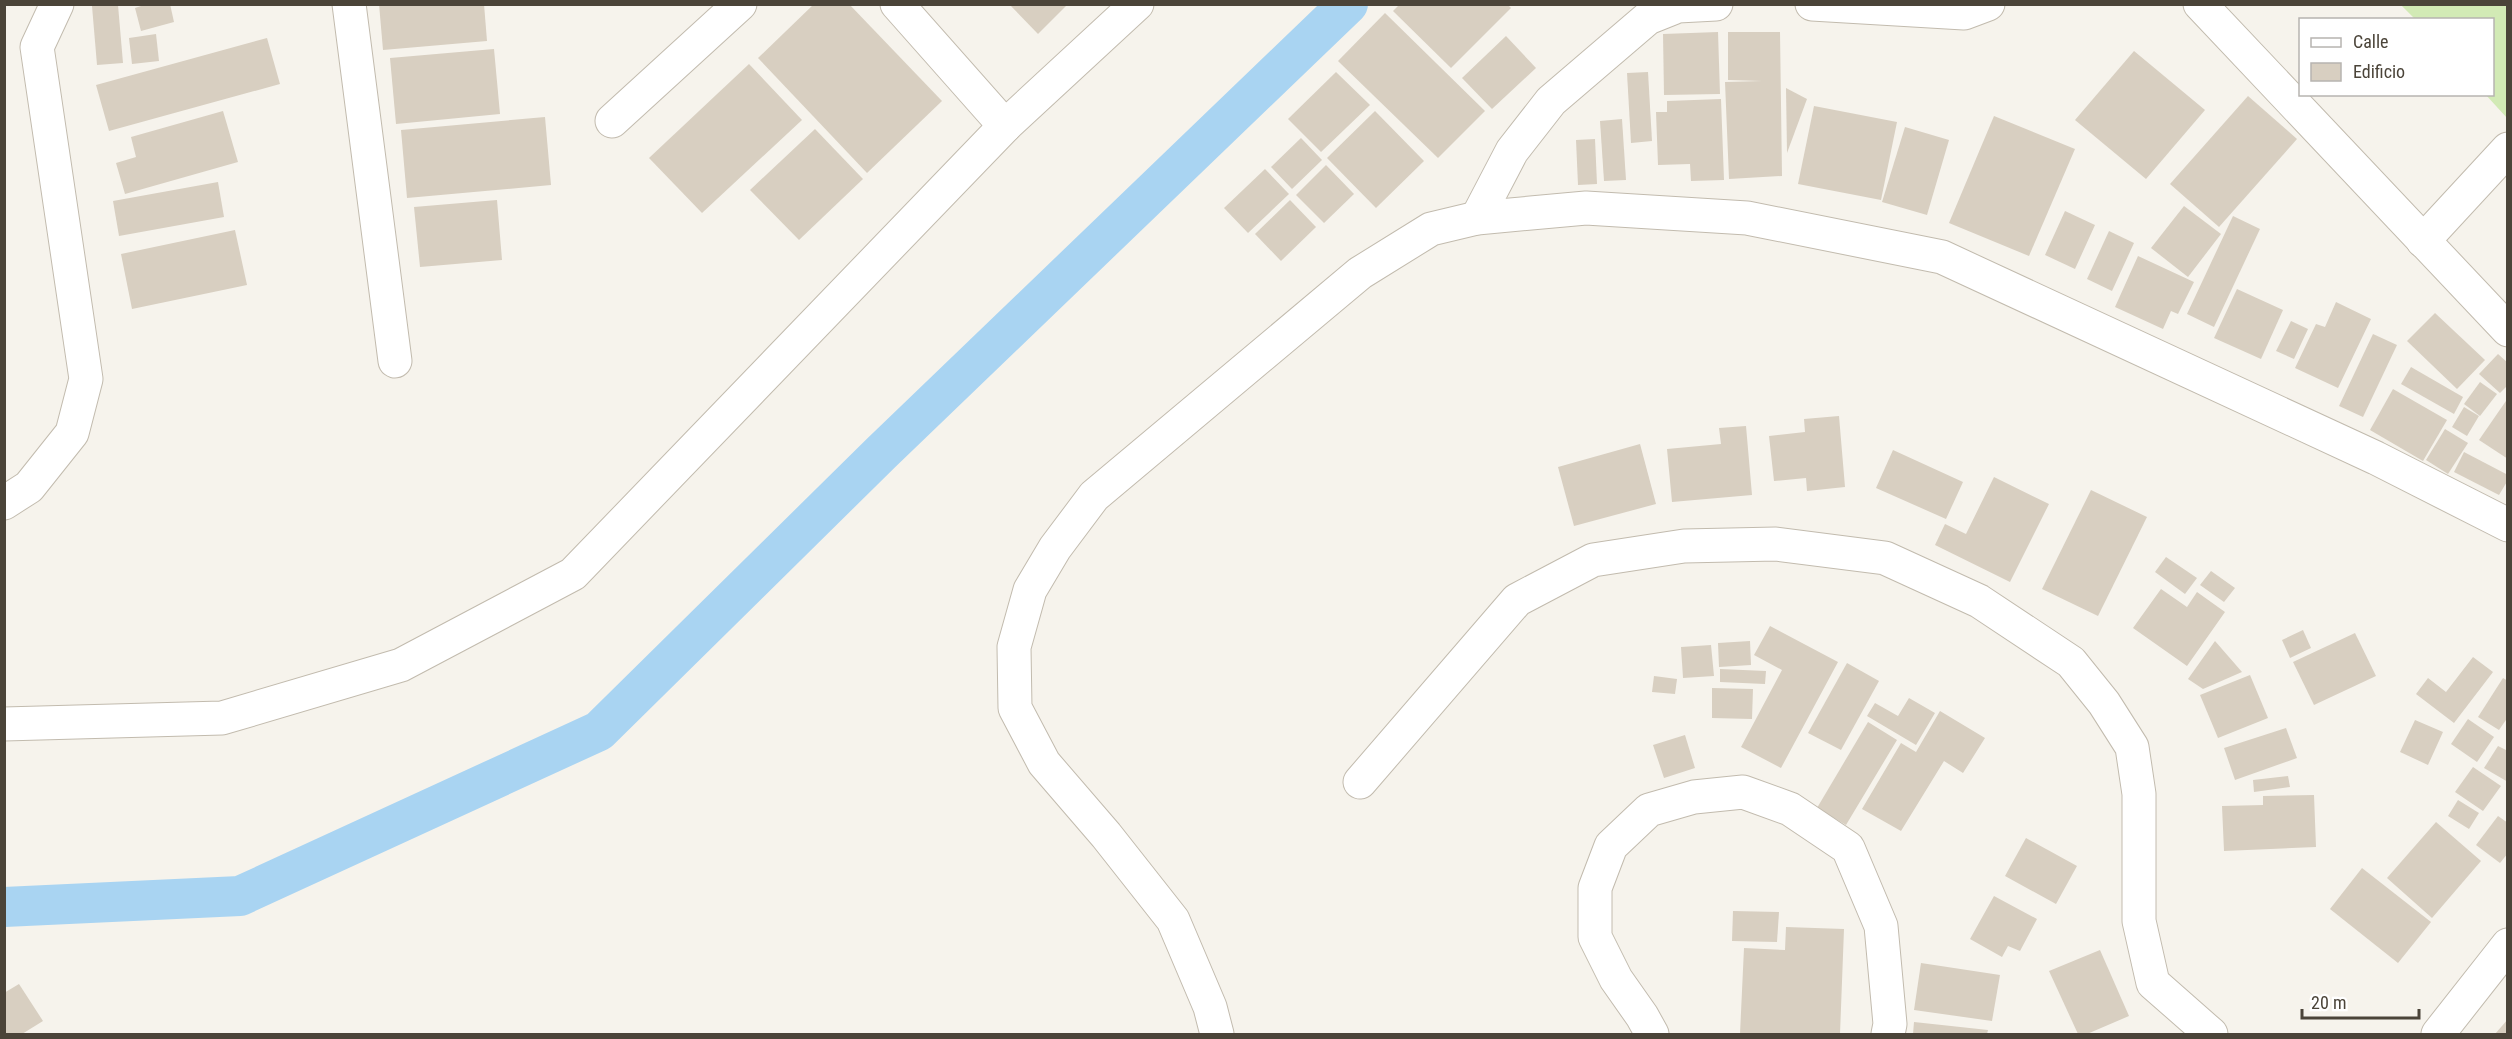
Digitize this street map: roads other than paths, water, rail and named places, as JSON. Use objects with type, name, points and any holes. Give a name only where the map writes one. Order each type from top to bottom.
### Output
[{"type":"street","points":[[4,503],[29,487],[72,432],[86,379],[37,47],[57,4]]},
{"type":"street","points":[[349,4],[395,361]]},
{"type":"street","points":[[612,121],[740,4]]},
{"type":"street","points":[[897,4],[1005,126]]},
{"type":"street","points":[[4,724],[222,718],[401,665],[573,574],[1005,126],[1137,4]]},
{"type":"street","points":[[1477,218],[1512,151],[1551,100],[1648,18],[1678,6],[1716,4]]},
{"type":"street","points":[[1812,4],[1964,13],[1988,4]]},
{"type":"street","points":[[2200,4],[2508,330]]},
{"type":"street","points":[[2423,241],[2508,149]]},
{"type":"street","points":[[1217,1035],[1210,1007],[1173,920],[1044,763],[1015,708],[1014,647],[1030,590],[1055,548],[1094,496],[1360,273],[1431,229],[1477,218],[1586,208],[1747,218],[1942,257],[2376,458],[2508,525]]},
{"type":"street","points":[[1360,782],[1517,600],[1593,560],[1684,546],[1776,544],[1885,558],[1979,601],[2071,662],[2104,703],[2132,747],[2139,794],[2139,921],[2153,983],[2211,1035]]},
{"type":"street","points":[[1652,1035],[1642,1016],[1616,979],[1594,937],[1594,888],[1611,846],[1649,810],[1694,797],[1743,792],[1790,809],[1848,848],[1881,926],[1890,1024],[1888,1035]]},
{"type":"street","points":[[2438,1035],[2508,945]]},
{"type":"waterway","points":[[4,907],[240,896],[599,731],[881,453],[1348,4]]}]
